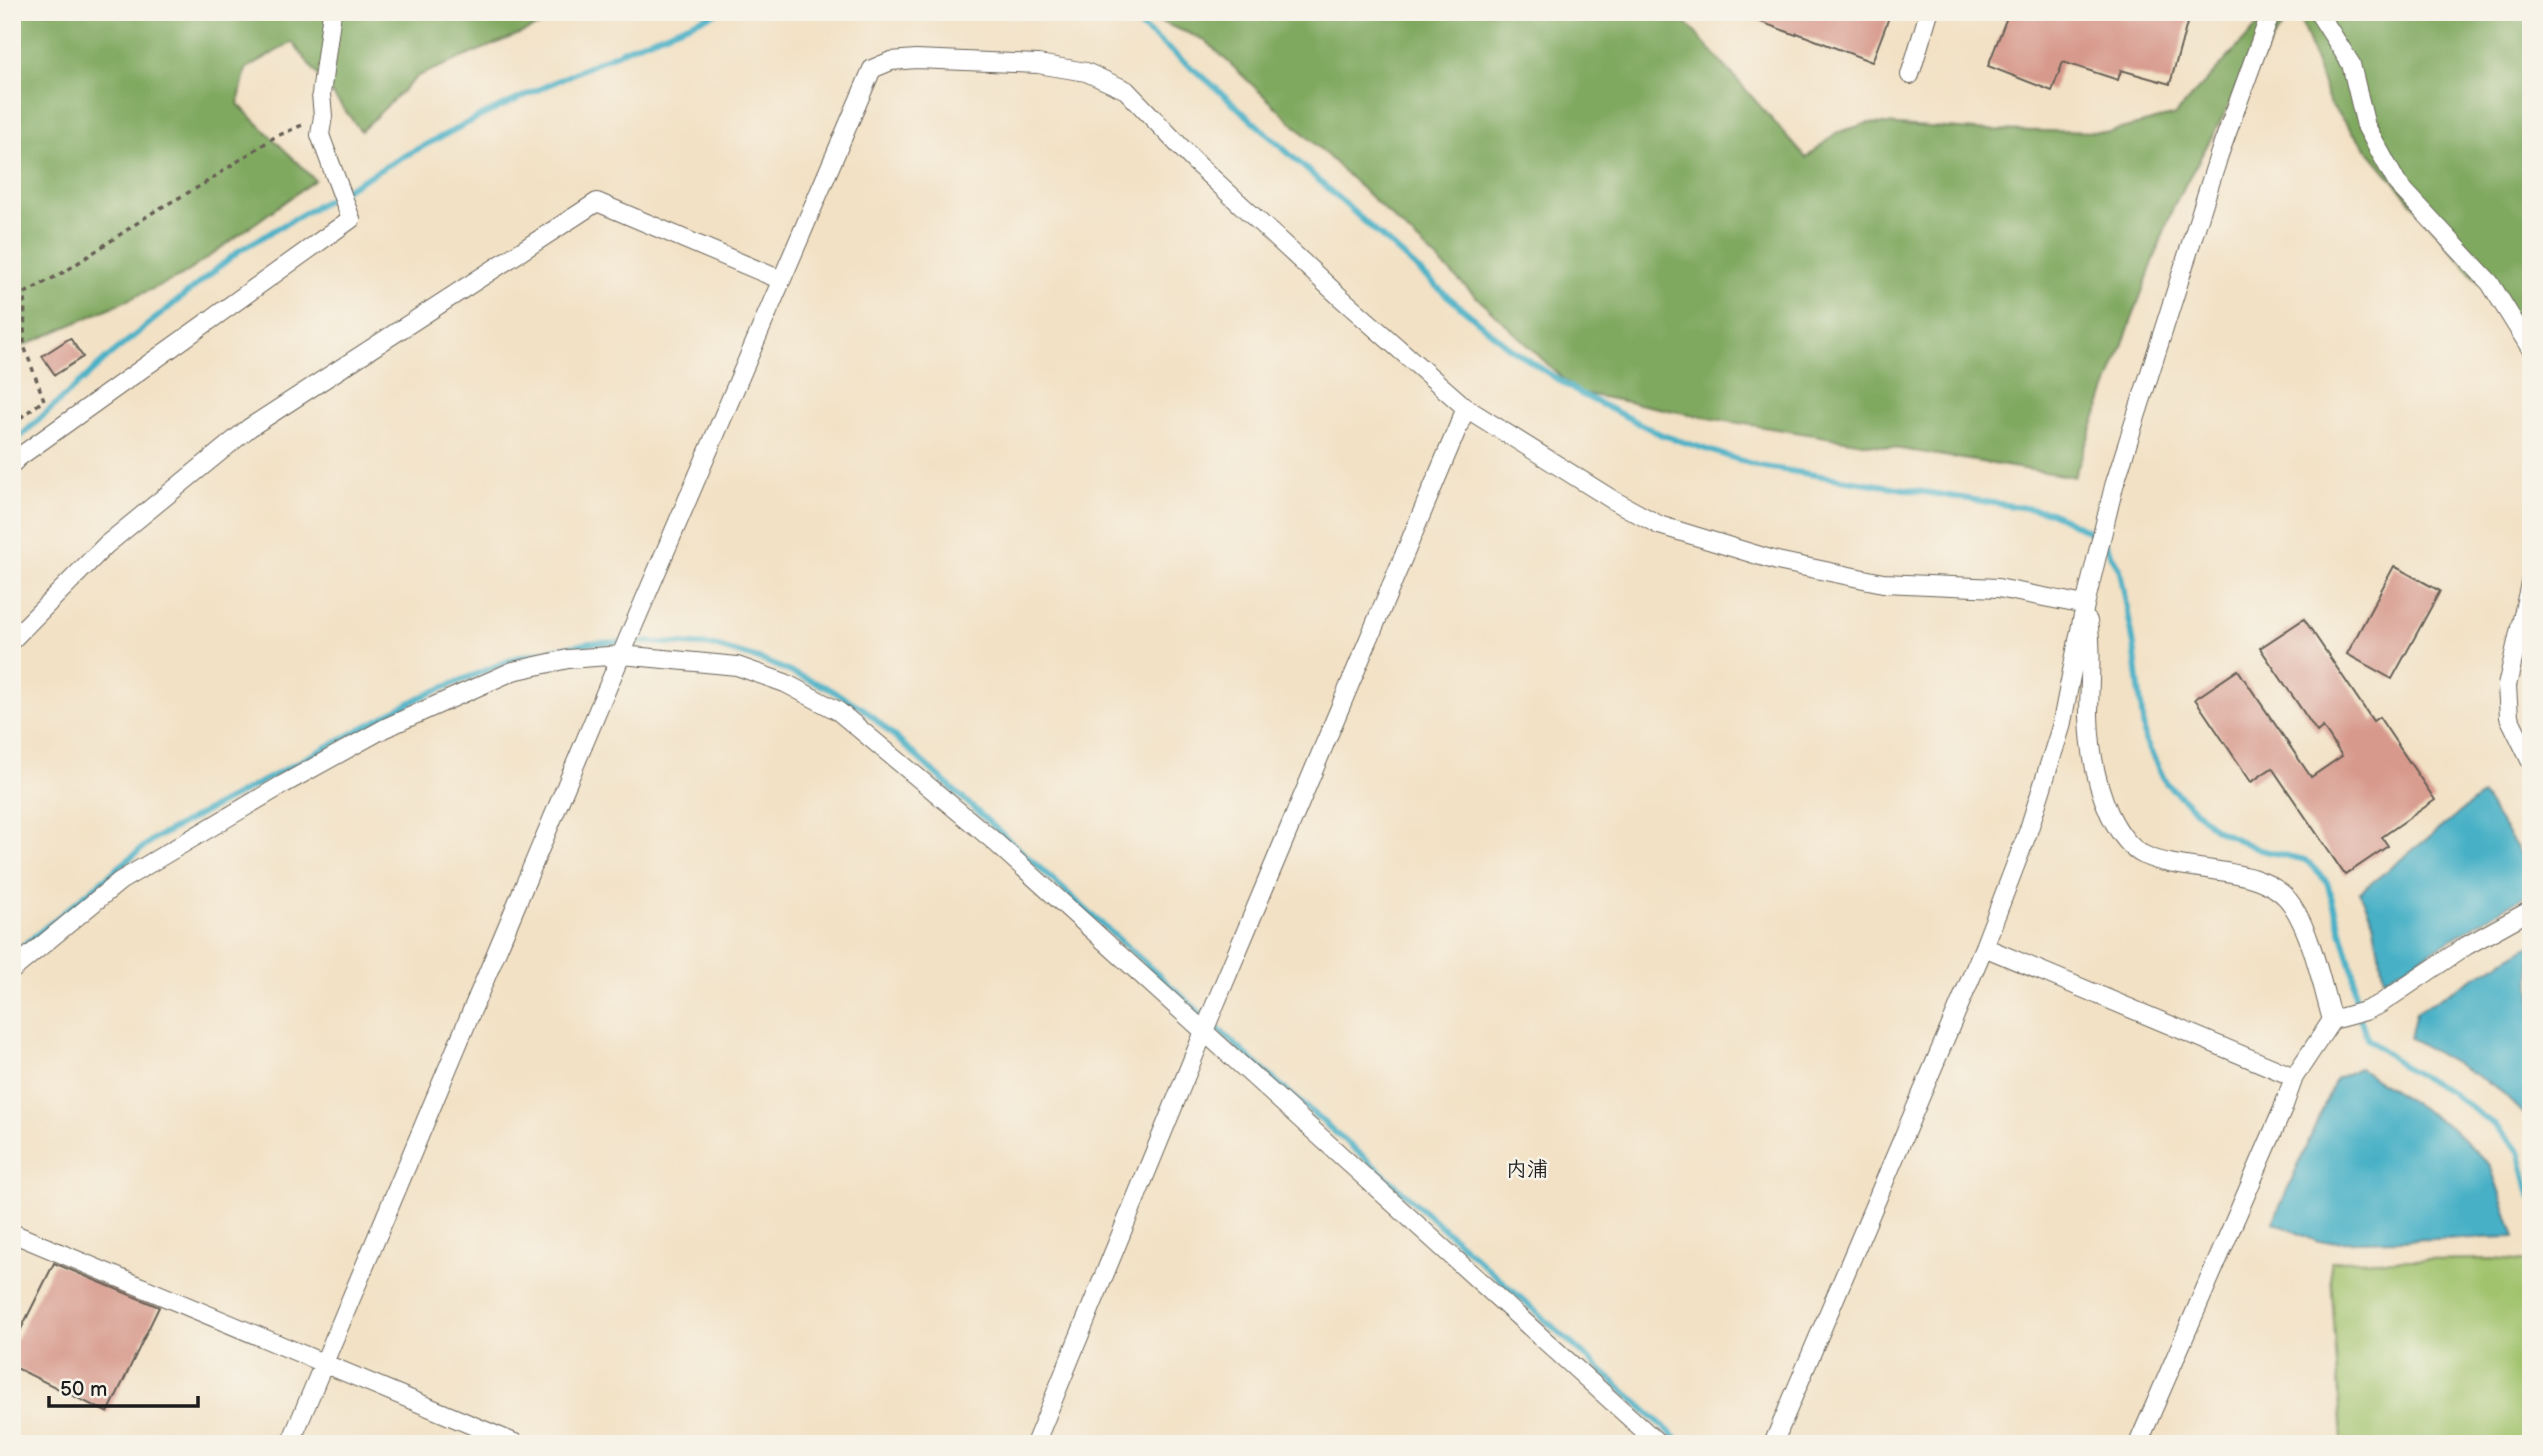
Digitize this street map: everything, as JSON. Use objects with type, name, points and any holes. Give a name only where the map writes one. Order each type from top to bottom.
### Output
[{"type":"street","points":[[12,464],[99,398],[351,219],[320,135],[323,116],[321,94],[332,12]]},
{"type":"street","points":[[1910,75],[1929,12]]},
{"type":"street","points":[[1773,1444],[1984,947],[2028,832],[2061,727],[2085,605],[2114,486],[2220,152],[2271,12]]},
{"type":"street","points":[[2318,12],[2351,64],[2366,126],[2397,183],[2490,283],[2531,349]]},
{"type":"street","points":[[290,1444],[632,629],[872,69],[891,61],[916,60],[1038,64],[1086,72],[1126,90],[1214,180],[1340,297],[1466,408],[1613,500],[1659,525],[1777,561],[1883,583],[1998,588],[2085,605]]},
{"type":"street","points":[[12,640],[106,545],[249,428],[597,202],[781,280]]},
{"type":"street","points":[[1034,1444],[1213,1007],[1466,408]]},
{"type":"street","points":[[2531,579],[2507,686],[2509,717],[2531,762]]},
{"type":"street","points":[[2085,605],[2090,636],[2091,748],[2104,797],[2117,827],[2141,854],[2246,878],[2280,892],[2292,905],[2310,946],[2332,1020]]},
{"type":"street","points":[[12,970],[120,881],[282,785],[385,728],[513,671],[568,659],[622,655],[737,666],[785,683],[838,711],[994,841],[1659,1444]]},
{"type":"street","points":[[2138,1444],[2282,1111],[2294,1077],[2332,1020],[2380,1004],[2466,946],[2531,910]]},
{"type":"street","points":[[1984,947],[2294,1077]]},
{"type":"street","points":[[12,1233],[324,1361],[517,1444]]},
{"type":"path","points":[[12,424],[44,400],[24,346],[25,293],[66,271],[155,211],[202,185],[274,138],[323,116]]},
{"type":"green space","points":[[12,12],[572,12],[418,76],[361,131],[292,42],[246,69],[238,104],[315,180],[182,276],[12,351]]},
{"type":"green space","points":[[1136,12],[1677,12],[1806,158],[1836,133],[1868,123],[1976,130],[2109,132],[2175,115],[2270,12],[2292,12],[2231,102],[2174,205],[2074,477],[1714,419],[1577,392],[1205,40]]},
{"type":"green space","points":[[2298,12],[2531,12],[2531,352],[2519,330],[2330,105]]},
{"type":"green space","points":[[2493,1259],[2531,1262],[2531,1444],[2342,1444],[2330,1261]]},
{"type":"water","points":[[2482,795],[2531,869],[2531,892],[2384,979],[2373,921],[2360,892]]},
{"type":"water","points":[[2531,945],[2531,1122],[2495,1086],[2410,1038],[2416,1012]]},
{"type":"water","points":[[2359,1068],[2450,1127],[2490,1165],[2515,1237],[2318,1242],[2273,1222],[2336,1079]]},
{"type":"building","points":[[1891,12],[1872,62],[1739,14]]},
{"type":"building","points":[[2009,12],[2162,12],[2188,20],[2170,84],[2121,70],[2118,80],[2063,62],[2052,91],[1988,66]]},
{"type":"building","points":[[70,338],[83,357],[55,375],[42,356]]},
{"type":"building","points":[[2394,566],[2440,591],[2392,679],[2347,654]]},
{"type":"building","points":[[2304,619],[2373,721],[2379,717],[2435,800],[2382,837],[2388,846],[2345,875],[2272,768],[2251,782],[2195,699],[2238,670],[2311,777],[2342,756],[2323,727],[2317,732],[2260,648]]},
{"type":"building","points":[[54,1263],[159,1307],[108,1413],[12,1366],[12,1347]]},
{"type":"waterway","points":[[12,444],[108,357],[240,250],[404,156],[481,116],[631,47],[719,12]]},
{"type":"waterway","points":[[1123,12],[1208,81],[1444,293],[1510,348],[1577,392],[1662,435],[1758,466],[2051,512],[2103,539],[2120,571],[2134,645],[2145,740],[2166,783],[2215,829],[2260,850],[2306,860],[2327,882],[2353,972],[2356,1006],[2367,1038],[2404,1067],[2450,1092],[2497,1127],[2519,1151],[2531,1198]]},
{"type":"waterway","points":[[12,955],[152,840],[421,697],[518,657],[589,643],[648,642],[714,646],[762,660],[826,687],[864,709],[1683,1444]]},
{"type":"district","name":"内浦","points":[[1527,1169]]}]
